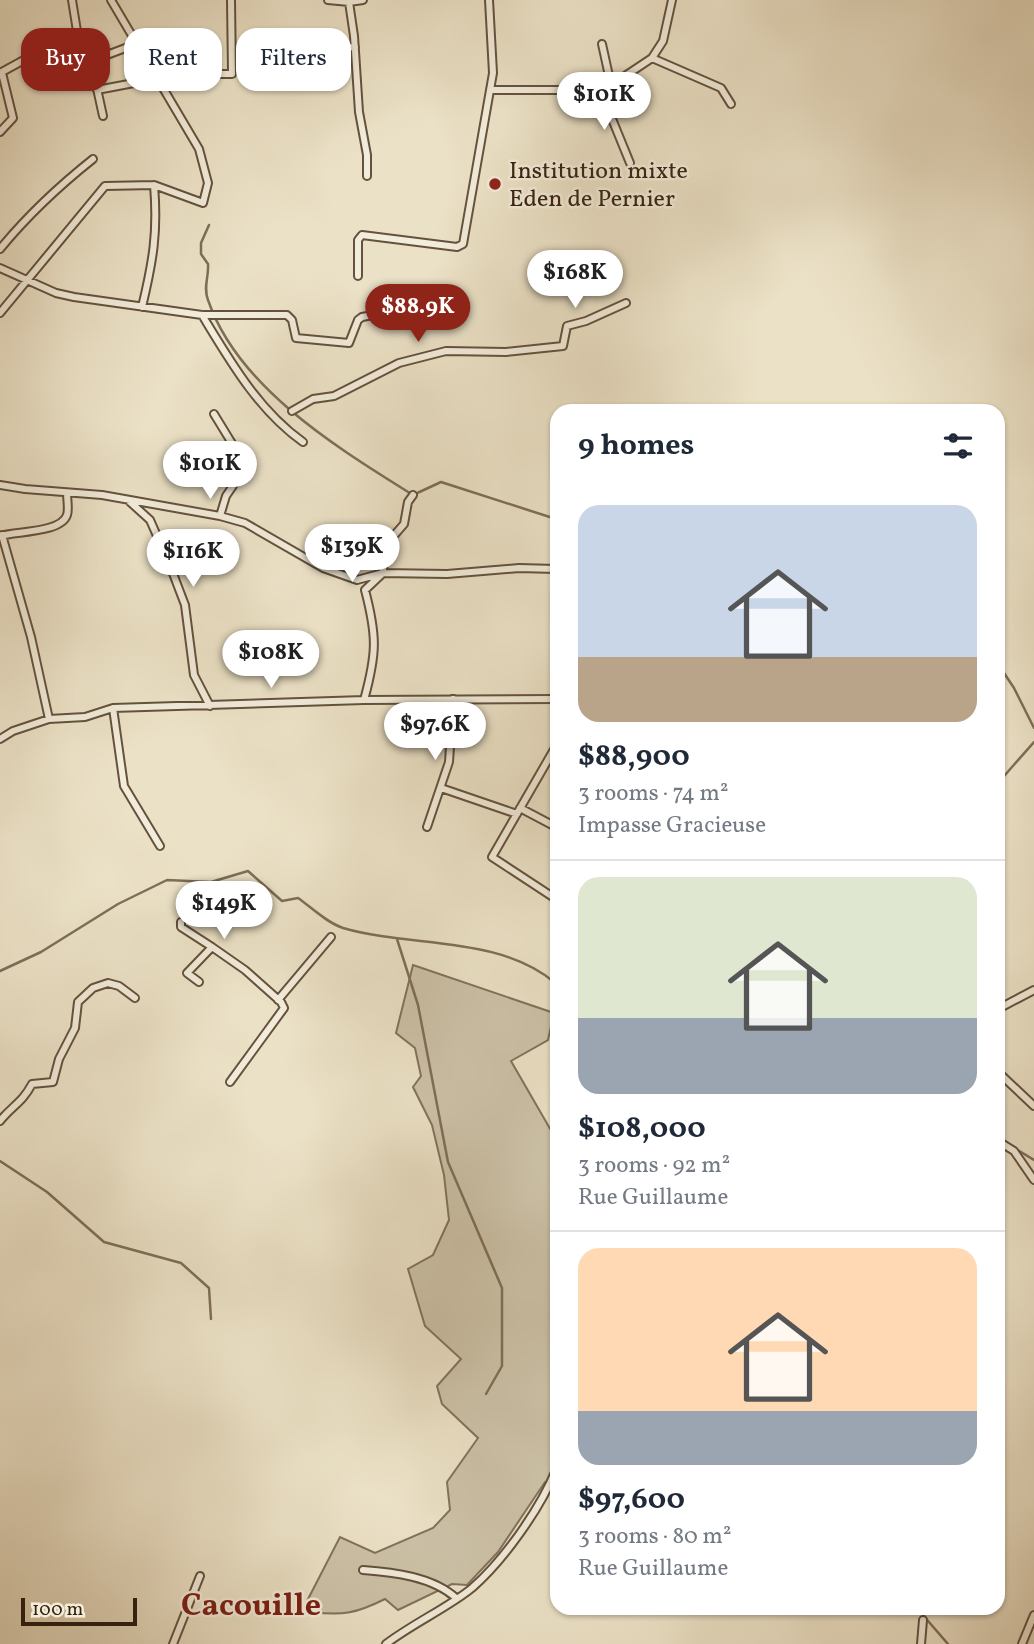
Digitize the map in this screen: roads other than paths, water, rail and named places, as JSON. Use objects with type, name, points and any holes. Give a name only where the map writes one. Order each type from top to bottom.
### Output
[{"type":"street","points":[[72,0],[77,28]]},
{"type":"street","points":[[111,0],[127,28]]},
{"type":"street","points":[[222,76],[230,76],[234,72],[231,0]]},
{"type":"street","points":[[328,0],[363,0]]},
{"type":"street","points":[[358,276],[359,237],[395,238],[457,247],[463,244],[493,74],[489,0]]},
{"type":"street","points":[[490,90],[562,90],[577,97],[601,92],[652,58],[663,41],[672,0]]},
{"type":"street","points":[[349,2],[359,112],[367,155],[367,176]]},
{"type":"street","points":[[602,44],[611,85]]},
{"type":"street","points":[[351,47],[355,47]]},
{"type":"street","points":[[652,58],[721,88],[731,104]]},
{"type":"street","points":[[0,132],[13,118],[1,73],[21,62]]},
{"type":"street","points":[[97,91],[103,116]]},
{"type":"street","points":[[0,313],[105,187],[154,185],[203,203],[208,183],[199,149],[163,91]]},
{"type":"street","points":[[601,92],[631,163]]},
{"type":"street","points":[[0,249],[28,217],[93,159]]},
{"type":"street","points":[[142,307],[153,260],[157,226],[154,185]]},
{"type":"street","points":[[0,268],[56,293],[202,316],[287,315],[292,320],[296,338],[349,343],[358,320],[362,317],[452,300]]},
{"type":"street","points":[[292,411],[313,399],[334,396],[399,363],[446,351],[506,352],[564,346],[567,326],[586,321],[626,303]]},
{"type":"street","points":[[202,316],[239,376],[281,423],[303,442]]},
{"type":"street","points":[[214,414],[244,463],[243,471],[226,496],[220,516]]},
{"type":"street","points":[[0,485],[102,495],[220,516],[245,523],[323,568],[357,580],[383,573],[447,574],[519,568],[550,569]]},
{"type":"street","points":[[49,719],[32,637],[1,535],[49,528],[61,523],[67,516],[67,493]]},
{"type":"street","points":[[365,700],[375,659],[372,619],[365,590],[383,573],[384,547],[404,524],[408,502],[413,495]]},
{"type":"street","points":[[129,501],[150,520],[169,563],[185,605],[194,675],[210,706]]},
{"type":"street","points":[[427,827],[449,762],[453,699]]},
{"type":"street","points":[[0,740],[13,732],[49,719],[85,717],[113,708],[365,700],[550,699]]},
{"type":"street","points":[[113,708],[124,786],[160,846]]},
{"type":"street","points":[[550,757],[492,857],[550,895]]},
{"type":"street","points":[[440,788],[519,811],[550,824]]},
{"type":"street","points":[[181,922],[181,927],[245,970],[278,1000],[284,1010],[230,1082]]},
{"type":"street","points":[[278,1000],[331,937]]},
{"type":"street","points":[[199,982],[187,973],[212,947]]},
{"type":"street","points":[[0,1121],[10,1109],[23,1101],[32,1084],[53,1082],[60,1059],[75,1028],[78,1002],[93,988],[108,983],[119,986],[135,998]]},
{"type":"street","points":[[1005,1005],[1034,990]]},
{"type":"street","points":[[1005,1079],[1034,1106]]},
{"type":"street","points":[[1005,1145],[1014,1151],[1034,1180]]},
{"type":"street","points":[[386,1644],[471,1589],[504,1554],[550,1485]]},
{"type":"street","points":[[363,1570],[390,1572],[422,1580],[449,1591],[456,1598]]},
{"type":"street","points":[[173,1644],[200,1576]]},
{"type":"street","points":[[1022,1644],[1034,1615]]},
{"type":"street","points":[[921,1644],[922,1620]]},
{"type":"waterway","points":[[209,225],[201,243],[201,254],[208,264],[208,300],[222,332],[242,361],[266,388],[294,413],[323,436],[413,495],[441,482],[550,517]]},
{"type":"waterway","points":[[1005,674],[1034,728]]},
{"type":"waterway","points":[[1005,775],[1034,742]]},
{"type":"waterway","points":[[0,971],[41,952],[118,904],[167,880],[211,882],[248,871],[282,901],[298,898],[337,926],[370,934],[480,950],[531,967],[550,979]]},
{"type":"waterway","points":[[397,939],[418,1005],[448,1162],[502,1288],[502,1366],[486,1394]]},
{"type":"waterway","points":[[1016,1149],[1034,1160]]},
{"type":"waterway","points":[[0,1161],[47,1192],[104,1242],[181,1263],[209,1288],[211,1319]]},
{"type":"waterway","points":[[923,1615],[948,1644]]},
{"type":"place","name":"Institution mixte Eden de Pernier","points":[[495,184]]},
{"type":"district","name":"Cacouille","points":[[251,1604]]}]
